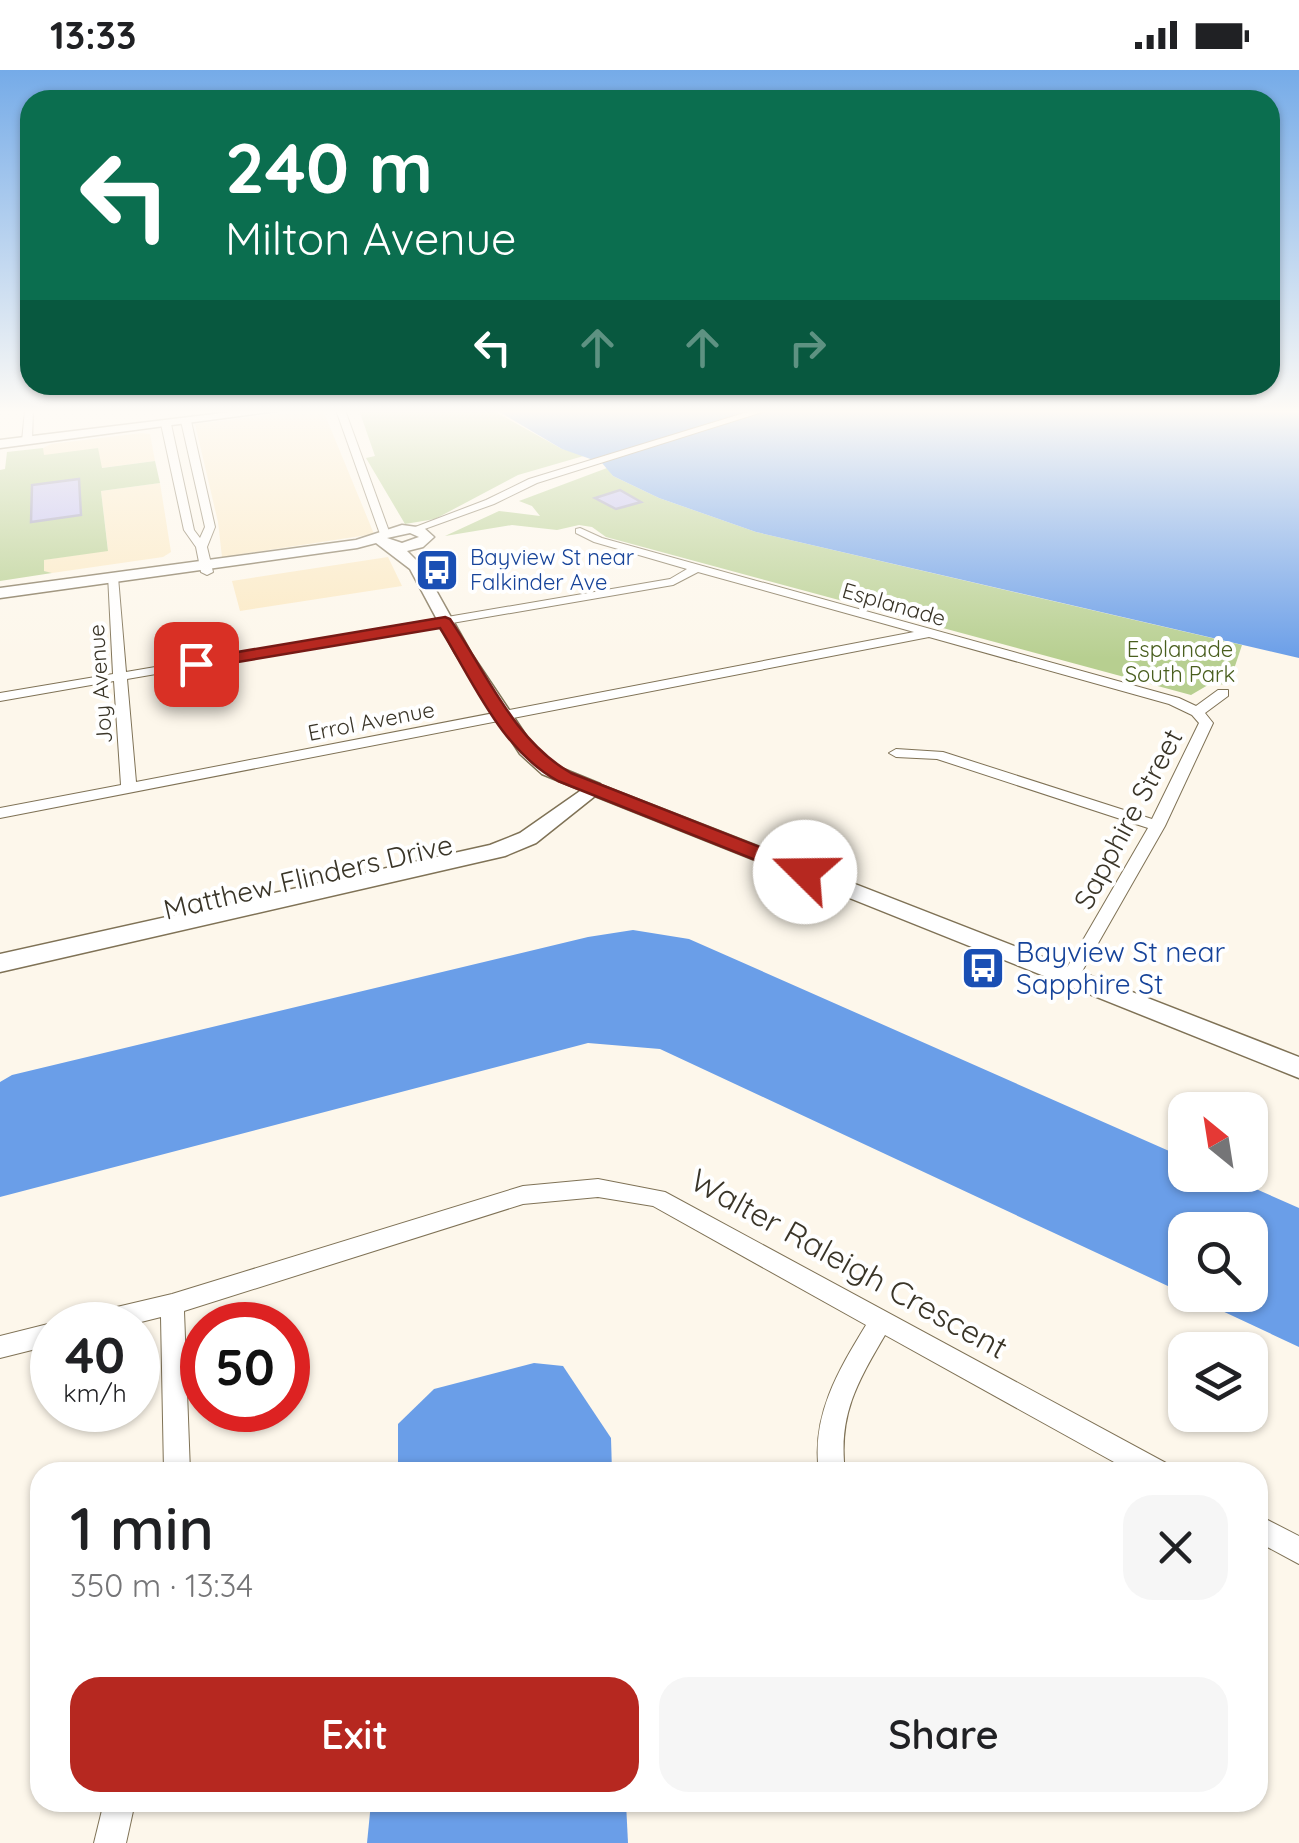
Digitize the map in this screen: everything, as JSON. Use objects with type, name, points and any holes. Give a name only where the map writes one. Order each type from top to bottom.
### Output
[{"type":"main road","name":"Matthew Flinders Drive","points":[[0,963],[497,851],[528,838],[604,792]]},
{"type":"main road","name":"Matthew Flinders Drive","points":[[0,978],[480,868],[548,841],[604,792]]},
{"type":"main road","points":[[604,792],[1299,1068]]},
{"type":"street","points":[[182,493],[192,534],[201,547],[206,568]]},
{"type":"street","points":[[200,493],[208,531],[201,547]]},
{"type":"street","points":[[368,493],[386,537],[416,567],[503,716],[538,762],[604,792]]},
{"type":"street","points":[[0,602],[415,535],[458,524],[508,493]]},
{"type":"street","points":[[192,534],[208,531]]},
{"type":"street","name":"Esplanade","points":[[580,531],[598,540],[926,634],[1174,701],[1197,712]]},
{"type":"street","points":[[386,537],[415,535]]},
{"type":"street","points":[[415,535],[416,567]]},
{"type":"street","points":[[0,697],[674,582],[697,568]]},
{"type":"street","points":[[0,594],[113,582]]},
{"type":"street","name":"Joy Avenue","points":[[113,582],[129,788]]},
{"type":"street","name":"Errol Avenue","points":[[0,813],[926,634]]},
{"type":"street","name":"Sapphire Street","points":[[1070,978],[1157,826],[1206,723],[1197,712],[1223,693]]},
{"type":"street","points":[[896,753],[938,754],[1157,826]]},
{"type":"street","name":"Walter Raleigh Crescent","points":[[160,1307],[523,1195],[598,1188],[657,1198],[1139,1462]]},
{"type":"street","points":[[172,1304],[176,1462]]},
{"type":"street","points":[[830,1462],[836,1398],[881,1321]]},
{"type":"street","points":[[0,1347],[30,1340]]},
{"type":"street","points":[[1268,1533],[1299,1550]]},
{"type":"street","points":[[110,1843],[118,1812]]},
{"type":"shaded area","points":[[101,493],[162,493],[171,552],[163,557],[52,573],[43,571],[43,560],[108,550]]},
{"type":"shaded area","points":[[211,493],[357,493],[374,534],[222,557]]},
{"type":"shaded area","points":[[388,557],[402,586],[240,611],[232,581]]},
{"type":"green space","points":[[0,493],[101,493],[108,551],[44,560],[44,571],[52,573],[0,581]]},
{"type":"green space","points":[[387,493],[485,493],[435,519],[405,524]]},
{"type":"green space","name":"Esplanade South Park","points":[[541,493],[648,493],[756,532],[1242,645],[1229,684],[1208,685],[1191,695],[606,537],[592,527],[579,525],[557,530],[512,525],[445,536],[499,511],[540,516],[532,506],[519,501]]},
{"type":"water","points":[[648,493],[1299,493],[1299,658],[756,532]]},
{"type":"water","points":[[633,930],[689,939],[1168,1150],[1168,1192],[1263,1192],[1299,1208],[1299,1347],[1224,1312],[1268,1312],[1268,1212],[1168,1212],[1168,1286],[660,1049],[588,1043],[0,1197],[0,1082],[12,1075],[588,937]]},
{"type":"water","points":[[534,1363],[563,1366],[611,1438],[612,1462],[398,1462],[398,1424],[434,1389]]},
{"type":"water","points":[[370,1812],[626,1812],[628,1843],[367,1843]]},
{"type":"building","points":[[32,493],[80,493],[81,515],[31,522]]},
{"type":"building","points":[[625,493],[641,502],[616,509],[595,498]]},
{"type":"place","name":"Bayview St near Falkinder Ave","points":[[437,570]]},
{"type":"place","name":"Bayview St near Sapphire St","points":[[983,968]]},
{"type":"route","points":[[196,664],[445,622],[526,750],[549,770],[805,872]]}]
